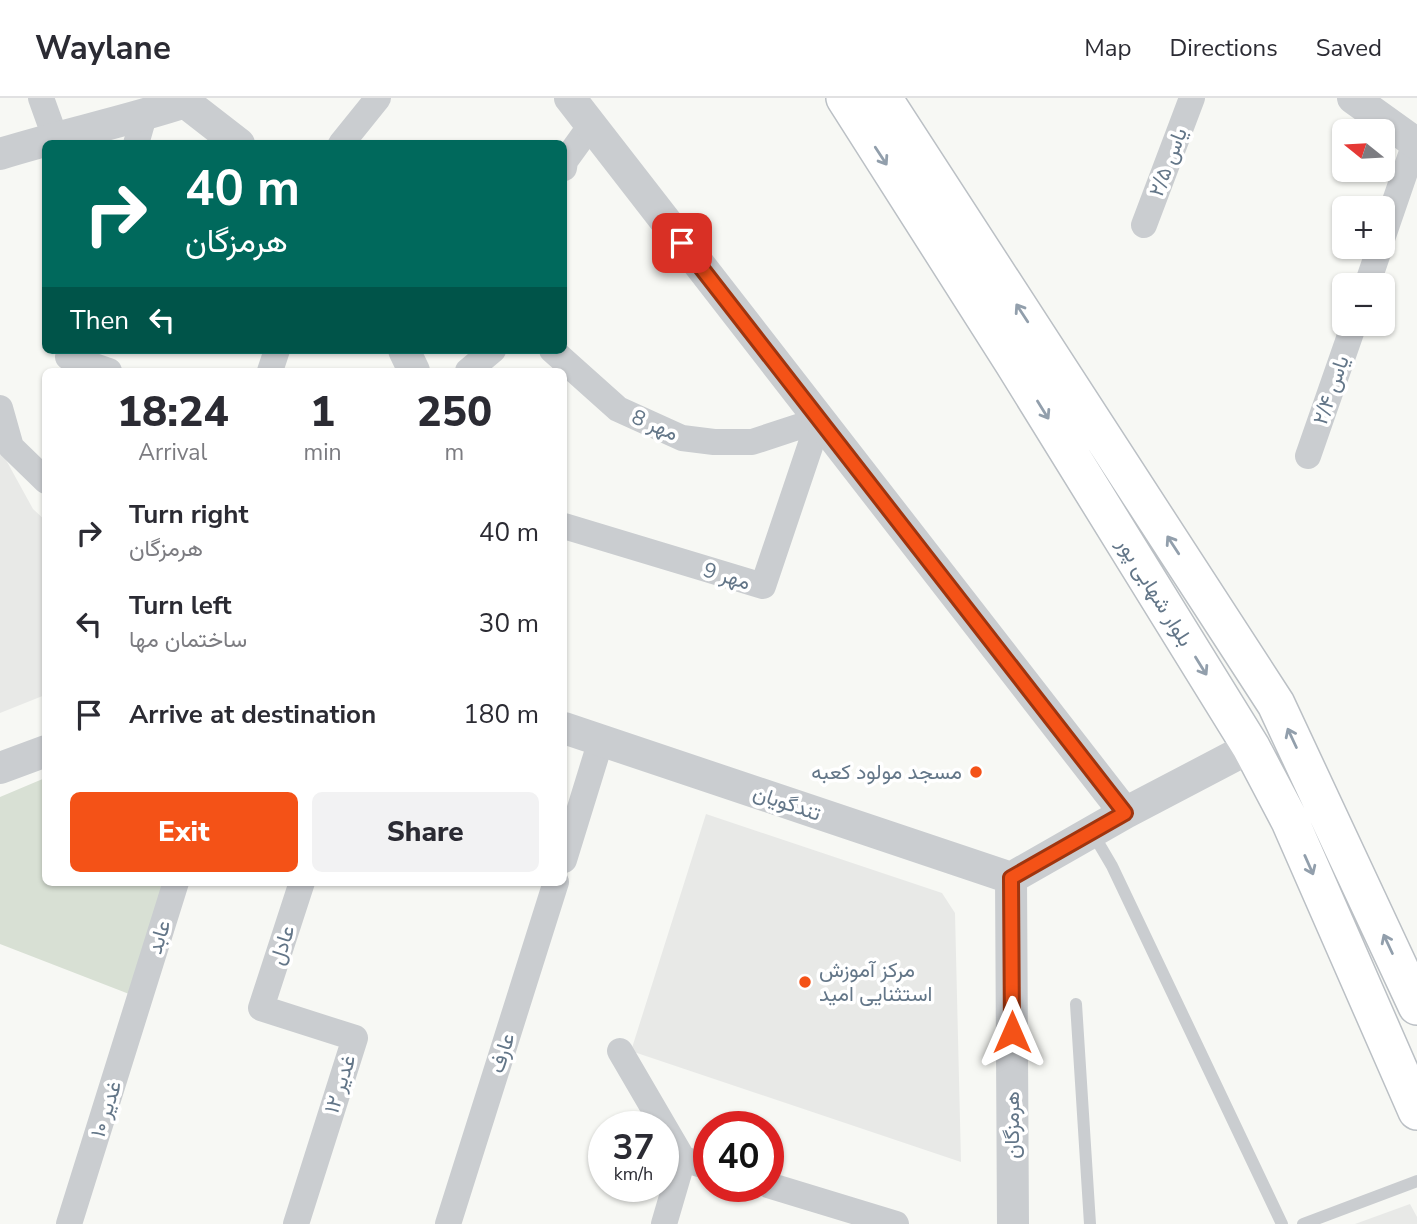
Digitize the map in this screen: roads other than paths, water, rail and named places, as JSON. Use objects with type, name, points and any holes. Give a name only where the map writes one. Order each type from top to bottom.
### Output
[{"type":"main road","name":"بلوار شهابی پور","points":[[845,98],[1276,704],[1417,1006]]},
{"type":"main road","name":"بلوار شهابی پور","points":[[883,98],[1251,747],[1290,821],[1417,1111]]},
{"type":"street","points":[[41,98],[55,137]]},
{"type":"street","points":[[344,140],[378,98]]},
{"type":"street","points":[[570,98],[1125,813]]},
{"type":"street","name":"یاس ۲/۵","points":[[1144,225],[1192,98]]},
{"type":"street","points":[[1353,98],[1416,144],[1395,203]]},
{"type":"street","points":[[45,140],[140,130],[186,100],[234,140]]},
{"type":"street","points":[[567,157],[591,125]]},
{"type":"street","points":[[0,154],[42,141]]},
{"type":"street","name":"یاس ۲/۴","points":[[1308,456],[1350,336]]},
{"type":"street","points":[[69,354],[102,368]]},
{"type":"street","points":[[472,368],[488,354]]},
{"type":"street","name":"مهر 8","points":[[556,354],[618,409],[682,438],[714,442],[752,442],[819,420]]},
{"type":"street","points":[[0,408],[11,447],[42,477]]},
{"type":"street","name":"مهر 9","points":[[567,527],[763,586],[819,420]]},
{"type":"street","name":"تندگویان","points":[[567,729],[1011,878]]},
{"type":"street","points":[[567,850],[601,740]]},
{"type":"street","points":[[1011,878],[1125,813],[1251,747]]},
{"type":"street","points":[[0,768],[42,752]]},
{"type":"street","name":"هرمزگان","points":[[1011,878],[1013,1224]]},
{"type":"street","name":"عابد","points":[[143,993],[175,886]]},
{"type":"street","name":"عادل","points":[[261,1008],[301,886]]},
{"type":"street","name":"عارف","points":[[448,1224],[555,886]]},
{"type":"street","name":"غدیر ۱۰","points":[[69,1224],[143,993]]},
{"type":"street","name":"غدیر ۱۲","points":[[261,1008],[355,1038],[296,1224]]},
{"type":"street","points":[[620,1051],[683,1159],[693,1162]]},
{"type":"street","points":[[664,1224],[683,1159]]},
{"type":"street","points":[[784,1190],[896,1224]]},
{"type":"lane","points":[[1092,832],[1112,866],[1282,1224]]},
{"type":"lane","points":[[1076,1004],[1090,1224]]},
{"type":"lane","points":[[1303,1224],[1417,1181]]},
{"type":"place","name":"مسجد مولود کعبه","points":[[976,772]]},
{"type":"place","name":"مرکز آموزش استثنایی امید","points":[[805,982]]}]
